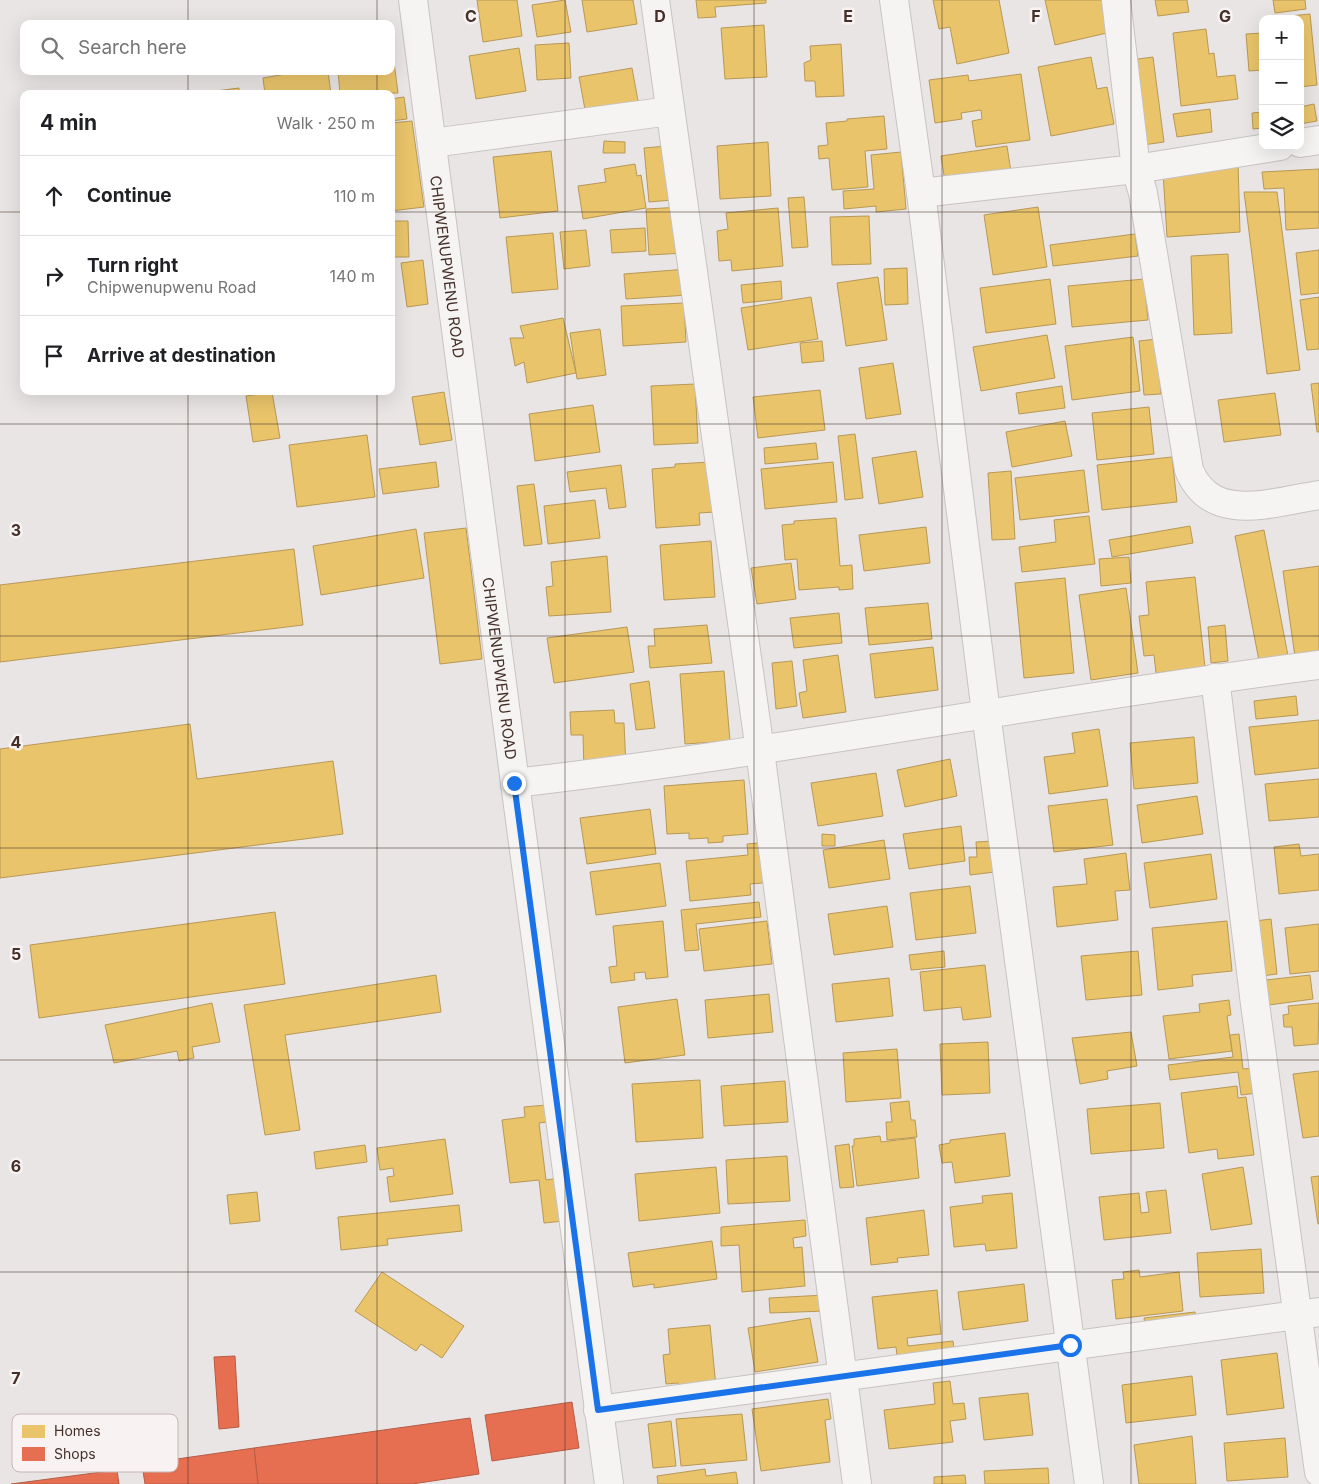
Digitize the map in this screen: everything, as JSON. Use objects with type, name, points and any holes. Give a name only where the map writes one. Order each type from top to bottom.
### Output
[{"type":"street","name":"CHIPWENUPWENU ROAD","points":[[414,0],[514,783],[609,1484]]},
{"type":"street","points":[[654,0],[760,751],[857,1484]]},
{"type":"street","points":[[894,0],[921,193],[986,713],[1088,1484]]},
{"type":"street","points":[[1116,0],[1136,169],[1145,202],[1189,470],[1194,482],[1205,495],[1220,503],[1238,507],[1319,495]]},
{"type":"street","points":[[432,143],[670,111]]},
{"type":"street","points":[[1304,142],[1319,140]]},
{"type":"street","points":[[921,193],[1136,169],[1259,149]]},
{"type":"street","points":[[514,783],[640,769],[986,713],[1215,678],[1319,665]]},
{"type":"street","points":[[1215,678],[1255,1004],[1309,1313],[1319,1472]]},
{"type":"street","points":[[598,1410],[1309,1313]]},
{"type":"building: Homes","points":[[477,0],[517,0],[522,36],[483,42]]},
{"type":"building: Homes","points":[[565,0],[571,32],[537,37],[532,5]]},
{"type":"building: Homes","points":[[582,0],[633,0],[637,24],[587,32]]},
{"type":"building: Homes","points":[[696,0],[766,0],[766,3],[715,7],[716,17],[698,18]]},
{"type":"building: Homes","points":[[933,0],[999,0],[1009,53],[957,64],[950,27],[939,29]]},
{"type":"building: Homes","points":[[1045,0],[1104,0],[1111,32],[1055,45]]},
{"type":"building: Homes","points":[[1155,0],[1187,0],[1189,12],[1158,16]]},
{"type":"building: Homes","points":[[1273,0],[1305,0],[1306,9],[1275,13]]},
{"type":"building: Homes","points":[[1310,14],[1317,85],[1304,87],[1304,15],[1300,15]]},
{"type":"building: Homes","points":[[764,25],[767,77],[725,79],[721,28]]},
{"type":"building: Homes","points":[[1206,29],[1209,54],[1214,53],[1217,77],[1235,75],[1238,99],[1181,106],[1173,33]]},
{"type":"building: Homes","points":[[1259,33],[1259,70],[1249,71],[1246,34]]},
{"type":"building: Homes","points":[[569,43],[571,78],[537,80],[535,45]]},
{"type":"building: Homes","points":[[841,44],[844,96],[816,97],[815,81],[805,81],[804,63],[811,60],[810,46]]},
{"type":"building: Homes","points":[[519,48],[526,91],[476,99],[469,56]]},
{"type":"building: Homes","points":[[1091,57],[1097,89],[1107,87],[1114,124],[1051,136],[1038,67]]},
{"type":"building: Homes","points":[[1153,57],[1164,142],[1143,145],[1131,60]]},
{"type":"building: Homes","points":[[632,68],[639,106],[586,115],[579,77]]},
{"type":"building: Homes","points":[[395,70],[398,93],[395,93],[395,90],[340,90],[338,75],[395,75]]},
{"type":"building: Homes","points":[[1021,74],[1030,140],[976,147],[972,121],[982,119],[981,110],[961,113],[962,119],[935,123],[929,80],[968,75],[969,81]]},
{"type":"building: Homes","points":[[280,75],[329,75],[330,90],[264,90],[263,78]]},
{"type":"building: Homes","points":[[404,97],[407,119],[395,120],[395,98]]},
{"type":"building: Homes","points":[[1314,104],[1317,121],[1304,123],[1304,106]]},
{"type":"building: Homes","points":[[1210,109],[1212,132],[1177,137],[1173,114]]},
{"type":"building: Homes","points":[[1259,112],[1259,128],[1253,129],[1252,113]]},
{"type":"building: Homes","points":[[884,116],[887,149],[865,151],[868,187],[832,190],[829,158],[819,159],[818,146],[828,145],[826,123]]},
{"type":"building: Homes","points":[[412,121],[424,207],[395,211],[395,123]]},
{"type":"building: Homes","points":[[604,141],[625,142],[625,153],[603,153]]},
{"type":"building: Homes","points":[[768,142],[771,196],[720,199],[717,146]]},
{"type":"building: Homes","points":[[667,146],[672,200],[649,202],[644,148]]},
{"type":"building: Homes","points":[[1007,146],[1011,172],[945,182],[941,156]]},
{"type":"building: Homes","points":[[551,151],[558,211],[500,218],[493,157]]},
{"type":"building: Homes","points":[[901,152],[906,209],[876,212],[876,206],[844,209],[843,191],[874,189],[871,155]]},
{"type":"building: Homes","points":[[1238,162],[1240,232],[1167,237],[1163,172]]},
{"type":"building: Homes","points":[[635,164],[637,176],[641,175],[646,208],[583,219],[578,186],[606,182],[604,169]]},
{"type":"building: Homes","points":[[1319,169],[1319,228],[1286,230],[1284,188],[1264,189],[1262,172]]},
{"type":"building: Homes","points":[[1244,192],[1277,192],[1300,370],[1267,374]]},
{"type":"building: Homes","points":[[804,197],[808,247],[792,248],[788,198]]},
{"type":"building: Homes","points":[[682,207],[685,253],[649,255],[646,209]]},
{"type":"building: Homes","points":[[1038,207],[1047,267],[993,275],[984,215]]},
{"type":"building: Homes","points":[[778,208],[783,266],[732,271],[731,260],[719,261],[717,231],[728,229],[726,213]]},
{"type":"building: Homes","points":[[869,216],[871,264],[832,265],[830,217]]},
{"type":"building: Homes","points":[[395,221],[408,221],[409,257],[395,257]]},
{"type":"building: Homes","points":[[645,228],[646,251],[612,253],[610,230]]},
{"type":"building: Homes","points":[[586,230],[590,266],[564,269],[560,232]]},
{"type":"building: Homes","points":[[553,233],[558,289],[512,293],[506,237]]},
{"type":"building: Homes","points":[[1135,234],[1138,256],[1053,266],[1050,245]]},
{"type":"building: Homes","points":[[1319,250],[1319,293],[1301,295],[1296,253]]},
{"type":"building: Homes","points":[[1228,254],[1232,333],[1194,335],[1191,256]]},
{"type":"building: Homes","points":[[423,260],[428,304],[407,307],[401,263]]},
{"type":"building: Homes","points":[[907,268],[908,304],[885,305],[884,269]]},
{"type":"building: Homes","points":[[687,269],[689,295],[626,299],[624,274]]},
{"type":"building: Homes","points":[[878,277],[887,340],[846,346],[837,283]]},
{"type":"building: Homes","points":[[1050,279],[1056,324],[986,333],[980,288]]},
{"type":"building: Homes","points":[[1144,279],[1148,320],[1072,327],[1068,286]]},
{"type":"building: Homes","points":[[781,281],[782,299],[743,303],[741,285]]},
{"type":"building: Homes","points":[[811,297],[818,339],[748,350],[741,308]]},
{"type":"building: Homes","points":[[1319,297],[1319,349],[1307,350],[1300,300]]},
{"type":"building: Homes","points":[[684,303],[686,342],[623,346],[621,306]]},
{"type":"building: Homes","points":[[563,318],[576,373],[527,383],[524,362],[515,366],[510,338],[524,338],[520,326]]},
{"type":"building: Homes","points":[[600,329],[606,375],[577,379],[570,333]]},
{"type":"building: Homes","points":[[1047,335],[1055,378],[981,391],[973,347]]},
{"type":"building: Homes","points":[[1133,337],[1140,391],[1072,400],[1065,346]]},
{"type":"building: Homes","points":[[1157,339],[1161,394],[1144,395],[1139,341]]},
{"type":"building: Homes","points":[[822,341],[824,361],[802,363],[800,343]]},
{"type":"building: Homes","points":[[893,363],[901,414],[866,419],[859,368]]},
{"type":"building: Homes","points":[[1319,383],[1319,432],[1317,432],[1311,384]]},
{"type":"building: Homes","points":[[695,384],[698,443],[654,445],[651,386]]},
{"type":"building: Homes","points":[[1062,386],[1065,408],[1019,414],[1016,393]]},
{"type":"building: Homes","points":[[820,390],[825,430],[758,438],[753,397]]},
{"type":"building: Homes","points":[[444,392],[452,440],[420,445],[412,397]]},
{"type":"building: Homes","points":[[1275,393],[1281,435],[1224,442],[1218,400]]},
{"type":"building: Homes","points":[[273,395],[280,438],[253,442],[246,396]]},
{"type":"building: Homes","points":[[593,405],[600,452],[535,461],[529,414]]},
{"type":"building: Homes","points":[[1149,407],[1154,454],[1097,460],[1092,413]]},
{"type":"building: Homes","points":[[1065,421],[1072,456],[1012,467],[1006,432]]},
{"type":"building: Homes","points":[[855,434],[863,498],[845,500],[838,436]]},
{"type":"building: Homes","points":[[367,435],[375,497],[297,507],[289,445]]},
{"type":"building: Homes","points":[[816,443],[818,459],[765,464],[764,448]]},
{"type":"building: Homes","points":[[916,451],[923,497],[879,504],[872,458]]},
{"type":"building: Homes","points":[[1172,457],[1177,502],[1102,510],[1097,465]]},
{"type":"building: Homes","points":[[436,462],[439,487],[383,494],[379,469]]},
{"type":"building: Homes","points":[[711,462],[715,512],[699,513],[700,525],[656,528],[652,469],[675,467],[675,464]]},
{"type":"building: Homes","points":[[833,462],[837,502],[765,509],[761,469]]},
{"type":"building: Homes","points":[[621,465],[626,507],[609,509],[606,488],[570,492],[567,472]]},
{"type":"building: Homes","points":[[1084,470],[1089,512],[1020,520],[1015,478]]},
{"type":"building: Homes","points":[[1011,471],[1015,539],[992,540],[988,473]]},
{"type":"building: Homes","points":[[534,484],[542,544],[524,546],[517,486]]},
{"type":"building: Homes","points":[[595,500],[600,538],[548,544],[544,506]]},
{"type":"building: Homes","points":[[1089,516],[1095,564],[1022,572],[1019,547],[1056,542],[1054,520]]},
{"type":"building: Homes","points":[[836,518],[840,566],[852,565],[853,589],[839,590],[839,587],[799,590],[797,559],[785,560],[782,525],[794,524],[794,521]]},
{"type":"building: Homes","points":[[1190,526],[1193,543],[1112,557],[1109,540]]},
{"type":"building: Homes","points":[[926,527],[930,563],[864,571],[859,535]]},
{"type":"building: Homes","points":[[466,528],[482,659],[440,664],[424,533]]},
{"type":"building: Homes","points":[[416,529],[424,578],[321,595],[313,546]]},
{"type":"building: Homes","points":[[1264,530],[1289,661],[1260,666],[1235,536]]},
{"type":"building: Homes","points":[[711,541],[715,597],[664,600],[660,545]]},
{"type":"building: Homes","points":[[294,549],[303,625],[0,662],[0,585]]},
{"type":"building: Homes","points":[[607,556],[611,612],[549,616],[546,587],[553,586],[551,562]]},
{"type":"building: Homes","points":[[1129,557],[1131,583],[1101,586],[1099,559]]},
{"type":"building: Homes","points":[[791,563],[796,599],[757,604],[751,568]]},
{"type":"building: Homes","points":[[1319,566],[1319,654],[1295,657],[1283,571]]},
{"type":"building: Homes","points":[[1195,577],[1205,667],[1156,673],[1154,655],[1144,656],[1139,616],[1149,615],[1146,582]]},
{"type":"building: Homes","points":[[1065,578],[1074,673],[1024,678],[1015,583]]},
{"type":"building: Homes","points":[[1126,588],[1138,673],[1091,680],[1079,595]]},
{"type":"building: Homes","points":[[928,603],[932,639],[869,645],[865,608]]},
{"type":"building: Homes","points":[[839,613],[842,643],[794,648],[790,618]]},
{"type":"building: Homes","points":[[707,625],[712,663],[650,668],[648,646],[655,646],[654,629]]},
{"type":"building: Homes","points":[[1225,625],[1228,661],[1211,663],[1208,627]]},
{"type":"building: Homes","points":[[627,627],[634,672],[554,683],[547,638]]},
{"type":"building: Homes","points":[[933,647],[938,690],[875,698],[870,654]]},
{"type":"building: Homes","points":[[838,655],[846,712],[803,718],[799,693],[807,691],[803,660]]},
{"type":"building: Homes","points":[[792,661],[797,706],[776,709],[772,663]]},
{"type":"building: Homes","points":[[724,671],[730,741],[685,744],[680,674]]},
{"type":"building: Homes","points":[[649,681],[655,728],[636,730],[630,684]]},
{"type":"building: Homes","points":[[1296,696],[1298,715],[1256,719],[1254,701]]},
{"type":"building: Homes","points":[[614,710],[615,723],[624,723],[626,768],[584,770],[583,735],[571,735],[570,712]]},
{"type":"building: Homes","points":[[1319,720],[1319,768],[1255,775],[1249,727]]},
{"type":"building: Homes","points":[[190,724],[197,779],[333,761],[343,834],[0,878],[0,749]]},
{"type":"building: Homes","points":[[1099,729],[1108,786],[1049,794],[1044,757],[1075,753],[1072,733]]},
{"type":"building: Homes","points":[[1194,737],[1198,783],[1134,789],[1130,743]]},
{"type":"building: Homes","points":[[950,759],[957,796],[905,807],[897,770]]},
{"type":"building: Homes","points":[[876,773],[883,816],[818,826],[811,783]]},
{"type":"building: Homes","points":[[1319,779],[1319,817],[1269,821],[1265,784]]},
{"type":"building: Homes","points":[[744,780],[748,834],[723,836],[723,842],[708,843],[708,838],[689,839],[689,833],[667,834],[664,786]]},
{"type":"building: Homes","points":[[1197,796],[1203,834],[1142,843],[1137,805]]},
{"type":"building: Homes","points":[[1107,799],[1113,845],[1054,852],[1048,806]]},
{"type":"building: Homes","points":[[650,809],[656,854],[587,864],[580,818]]},
{"type":"building: Homes","points":[[961,826],[965,861],[909,869],[903,834]]},
{"type":"building: Homes","points":[[822,834],[835,835],[835,846],[822,846]]},
{"type":"building: Homes","points":[[884,840],[890,879],[829,888],[823,850]]},
{"type":"building: Homes","points":[[994,841],[995,872],[970,875],[969,857],[977,857],[976,842]]},
{"type":"building: Homes","points":[[770,842],[774,882],[750,884],[751,895],[690,901],[686,861],[748,855],[747,844]]},
{"type":"building: Homes","points":[[1299,844],[1301,856],[1319,854],[1319,890],[1279,894],[1274,847]]},
{"type":"building: Homes","points":[[1126,853],[1130,890],[1115,891],[1118,920],[1057,927],[1053,887],[1087,884],[1084,859]]},
{"type":"building: Homes","points":[[1211,854],[1217,899],[1150,908],[1144,863]]},
{"type":"building: Homes","points":[[660,863],[666,906],[596,915],[590,872]]},
{"type":"building: Homes","points":[[970,886],[976,933],[916,940],[910,893]]},
{"type":"building: Homes","points":[[759,902],[761,917],[696,924],[699,950],[685,951],[681,910]]},
{"type":"building: Homes","points":[[887,906],[893,947],[834,955],[828,914]]},
{"type":"building: Homes","points":[[275,912],[285,984],[39,1018],[30,945]]},
{"type":"building: Homes","points":[[1271,919],[1277,974],[1261,976],[1255,921]]},
{"type":"building: Homes","points":[[663,921],[668,977],[646,979],[645,972],[634,973],[635,980],[611,983],[609,967],[617,966],[613,926]]},
{"type":"building: Homes","points":[[767,921],[772,964],[704,971],[699,929]]},
{"type":"building: Homes","points":[[1227,921],[1232,971],[1192,975],[1193,986],[1158,990],[1152,928]]},
{"type":"building: Homes","points":[[1319,924],[1319,971],[1290,974],[1285,928]]},
{"type":"building: Homes","points":[[944,951],[945,967],[911,970],[909,955]]},
{"type":"building: Homes","points":[[1138,951],[1142,995],[1086,1000],[1081,956]]},
{"type":"building: Homes","points":[[985,965],[991,1017],[963,1020],[961,1007],[924,1011],[920,972]]},
{"type":"building: Homes","points":[[436,975],[441,1012],[285,1035],[300,1130],[265,1135],[244,1005]]},
{"type":"building: Homes","points":[[1310,975],[1313,999],[1269,1005],[1266,980]]},
{"type":"building: Homes","points":[[889,978],[893,1016],[836,1022],[832,984]]},
{"type":"building: Homes","points":[[769,994],[773,1032],[708,1038],[705,1000]]},
{"type":"building: Homes","points":[[677,999],[685,1055],[625,1063],[618,1007]]},
{"type":"building: Homes","points":[[1229,1000],[1231,1015],[1227,1016],[1232,1051],[1169,1059],[1163,1016],[1200,1012],[1199,1004]]},
{"type":"building: Homes","points":[[212,1003],[220,1042],[192,1047],[194,1058],[179,1061],[177,1051],[114,1063],[105,1025]]},
{"type":"building: Homes","points":[[1319,1003],[1318,1044],[1294,1046],[1292,1027],[1284,1027],[1283,1015],[1289,1014],[1288,1006]]},
{"type":"building: Homes","points":[[1131,1032],[1137,1066],[1107,1071],[1108,1079],[1080,1084],[1072,1038]]},
{"type":"building: Homes","points":[[1239,1034],[1243,1069],[1255,1068],[1257,1093],[1241,1095],[1238,1072],[1170,1080],[1168,1065],[1233,1057],[1230,1035]]},
{"type":"building: Homes","points":[[988,1042],[990,1093],[942,1095],[940,1044]]},
{"type":"building: Homes","points":[[897,1049],[901,1098],[846,1102],[843,1053]]},
{"type":"building: Homes","points":[[1319,1071],[1319,1136],[1303,1138],[1293,1074]]},
{"type":"building: Homes","points":[[700,1080],[703,1138],[636,1142],[632,1084]]},
{"type":"building: Homes","points":[[785,1081],[788,1122],[724,1126],[721,1086]]},
{"type":"building: Homes","points":[[1237,1086],[1238,1098],[1246,1097],[1254,1155],[1218,1159],[1217,1149],[1189,1153],[1181,1093]]},
{"type":"building: Homes","points":[[909,1101],[911,1120],[915,1120],[917,1137],[887,1140],[886,1122],[892,1122],[890,1103]]},
{"type":"building: Homes","points":[[1160,1103],[1164,1148],[1091,1154],[1087,1109]]},
{"type":"building: Homes","points":[[546,1105],[547,1122],[539,1123],[546,1180],[559,1178],[564,1221],[544,1223],[539,1180],[510,1183],[502,1120],[525,1117],[524,1107]]},
{"type":"building: Homes","points":[[1005,1133],[1010,1176],[955,1183],[952,1162],[942,1163],[939,1145],[950,1143],[950,1140]]},
{"type":"building: Homes","points":[[880,1136],[881,1142],[915,1138],[919,1178],[857,1186],[852,1146],[854,1146],[854,1139]]},
{"type":"building: Homes","points":[[445,1139],[453,1194],[390,1202],[387,1177],[394,1176],[393,1168],[380,1170],[377,1148]]},
{"type":"building: Homes","points":[[849,1144],[854,1187],[840,1188],[835,1146]]},
{"type":"building: Homes","points":[[365,1145],[367,1162],[316,1169],[314,1152]]},
{"type":"building: Homes","points":[[787,1156],[790,1201],[728,1204],[726,1160]]},
{"type":"building: Homes","points":[[716,1167],[720,1213],[639,1221],[635,1174]]},
{"type":"building: Homes","points":[[1243,1167],[1252,1224],[1211,1230],[1202,1174]]},
{"type":"building: Homes","points":[[1319,1176],[1319,1224],[1318,1224],[1311,1177]]},
{"type":"building: Homes","points":[[1166,1190],[1171,1233],[1104,1240],[1099,1197],[1139,1193],[1141,1213],[1149,1212],[1146,1192]]},
{"type":"building: Homes","points":[[257,1192],[260,1221],[230,1224],[227,1195]]},
{"type":"building: Homes","points":[[1012,1193],[1017,1248],[986,1251],[985,1244],[954,1247],[950,1207],[983,1203],[982,1196]]},
{"type":"building: Homes","points":[[459,1205],[462,1231],[387,1239],[388,1245],[341,1250],[338,1217]]},
{"type":"building: Homes","points":[[924,1210],[929,1255],[897,1258],[898,1262],[871,1265],[866,1218]]},
{"type":"building: Homes","points":[[805,1220],[806,1236],[793,1238],[794,1248],[802,1247],[805,1286],[742,1292],[739,1245],[721,1246],[721,1227]]},
{"type":"building: Homes","points":[[712,1241],[717,1279],[654,1288],[654,1284],[633,1287],[628,1253]]},
{"type":"building: Homes","points":[[1261,1249],[1264,1293],[1200,1297],[1197,1253]]},
{"type":"building: Homes","points":[[1139,1270],[1140,1277],[1179,1272],[1183,1311],[1116,1319],[1112,1280],[1124,1279],[1123,1272]]},
{"type":"building: Homes","points":[[382,1272],[464,1326],[442,1358],[421,1344],[416,1351],[355,1311]]},
{"type":"building: Homes","points":[[1024,1284],[1028,1321],[963,1330],[958,1292]]},
{"type":"building: Homes","points":[[937,1290],[941,1334],[907,1338],[908,1346],[953,1341],[955,1358],[898,1364],[896,1347],[878,1349],[872,1297]]},
{"type":"building: Homes","points":[[825,1295],[825,1311],[770,1313],[769,1298]]},
{"type":"building: Homes","points":[[1195,1312],[1196,1326],[1146,1333],[1144,1318]]},
{"type":"building: Homes","points":[[810,1318],[818,1362],[755,1372],[748,1328]]},
{"type":"building: Homes","points":[[710,1325],[716,1387],[679,1390],[678,1383],[666,1384],[663,1355],[670,1354],[668,1329]]},
{"type":"building: Homes","points":[[1277,1353],[1284,1408],[1227,1415],[1221,1360]]},
{"type":"building: Homes","points":[[1192,1376],[1196,1415],[1126,1423],[1122,1385]]},
{"type":"building: Homes","points":[[950,1381],[953,1404],[964,1403],[966,1419],[950,1421],[953,1442],[889,1449],[884,1410],[935,1404],[933,1383]]},
{"type":"building: Homes","points":[[1028,1393],[1033,1435],[984,1440],[979,1398]]},
{"type":"building: Homes","points":[[828,1399],[831,1419],[825,1420],[830,1462],[761,1471],[752,1409]]},
{"type":"building: Homes","points":[[742,1414],[747,1460],[681,1466],[676,1419]]},
{"type":"building: Homes","points":[[671,1421],[676,1466],[653,1468],[648,1424]]},
{"type":"building: Homes","points":[[1192,1436],[1196,1484],[1139,1484],[1134,1445]]},
{"type":"building: Homes","points":[[1285,1438],[1288,1477],[1227,1481],[1224,1443]]},
{"type":"building: Homes","points":[[1048,1468],[1049,1484],[985,1484],[984,1471]]},
{"type":"building: Homes","points":[[705,1469],[706,1476],[736,1472],[738,1484],[658,1484],[657,1476]]},
{"type":"building: Homes","points":[[965,1475],[966,1484],[934,1484],[934,1477]]},
{"type":"building: Shops","points":[[235,1356],[239,1427],[219,1429],[214,1357]]},
{"type":"building: Shops","points":[[572,1402],[579,1448],[492,1461],[485,1415]]},
{"type":"building: Shops","points":[[470,1418],[479,1474],[412,1484],[258,1484],[254,1448]]},
{"type":"building: Shops","points":[[254,1448],[258,1484],[145,1484],[143,1472],[178,1472],[178,1459]]},
{"type":"building: Shops","points":[[102,1472],[117,1472],[119,1484],[11,1484]]},
{"type":"route","points":[[514,783],[598,1410],[1070,1345]]}]
